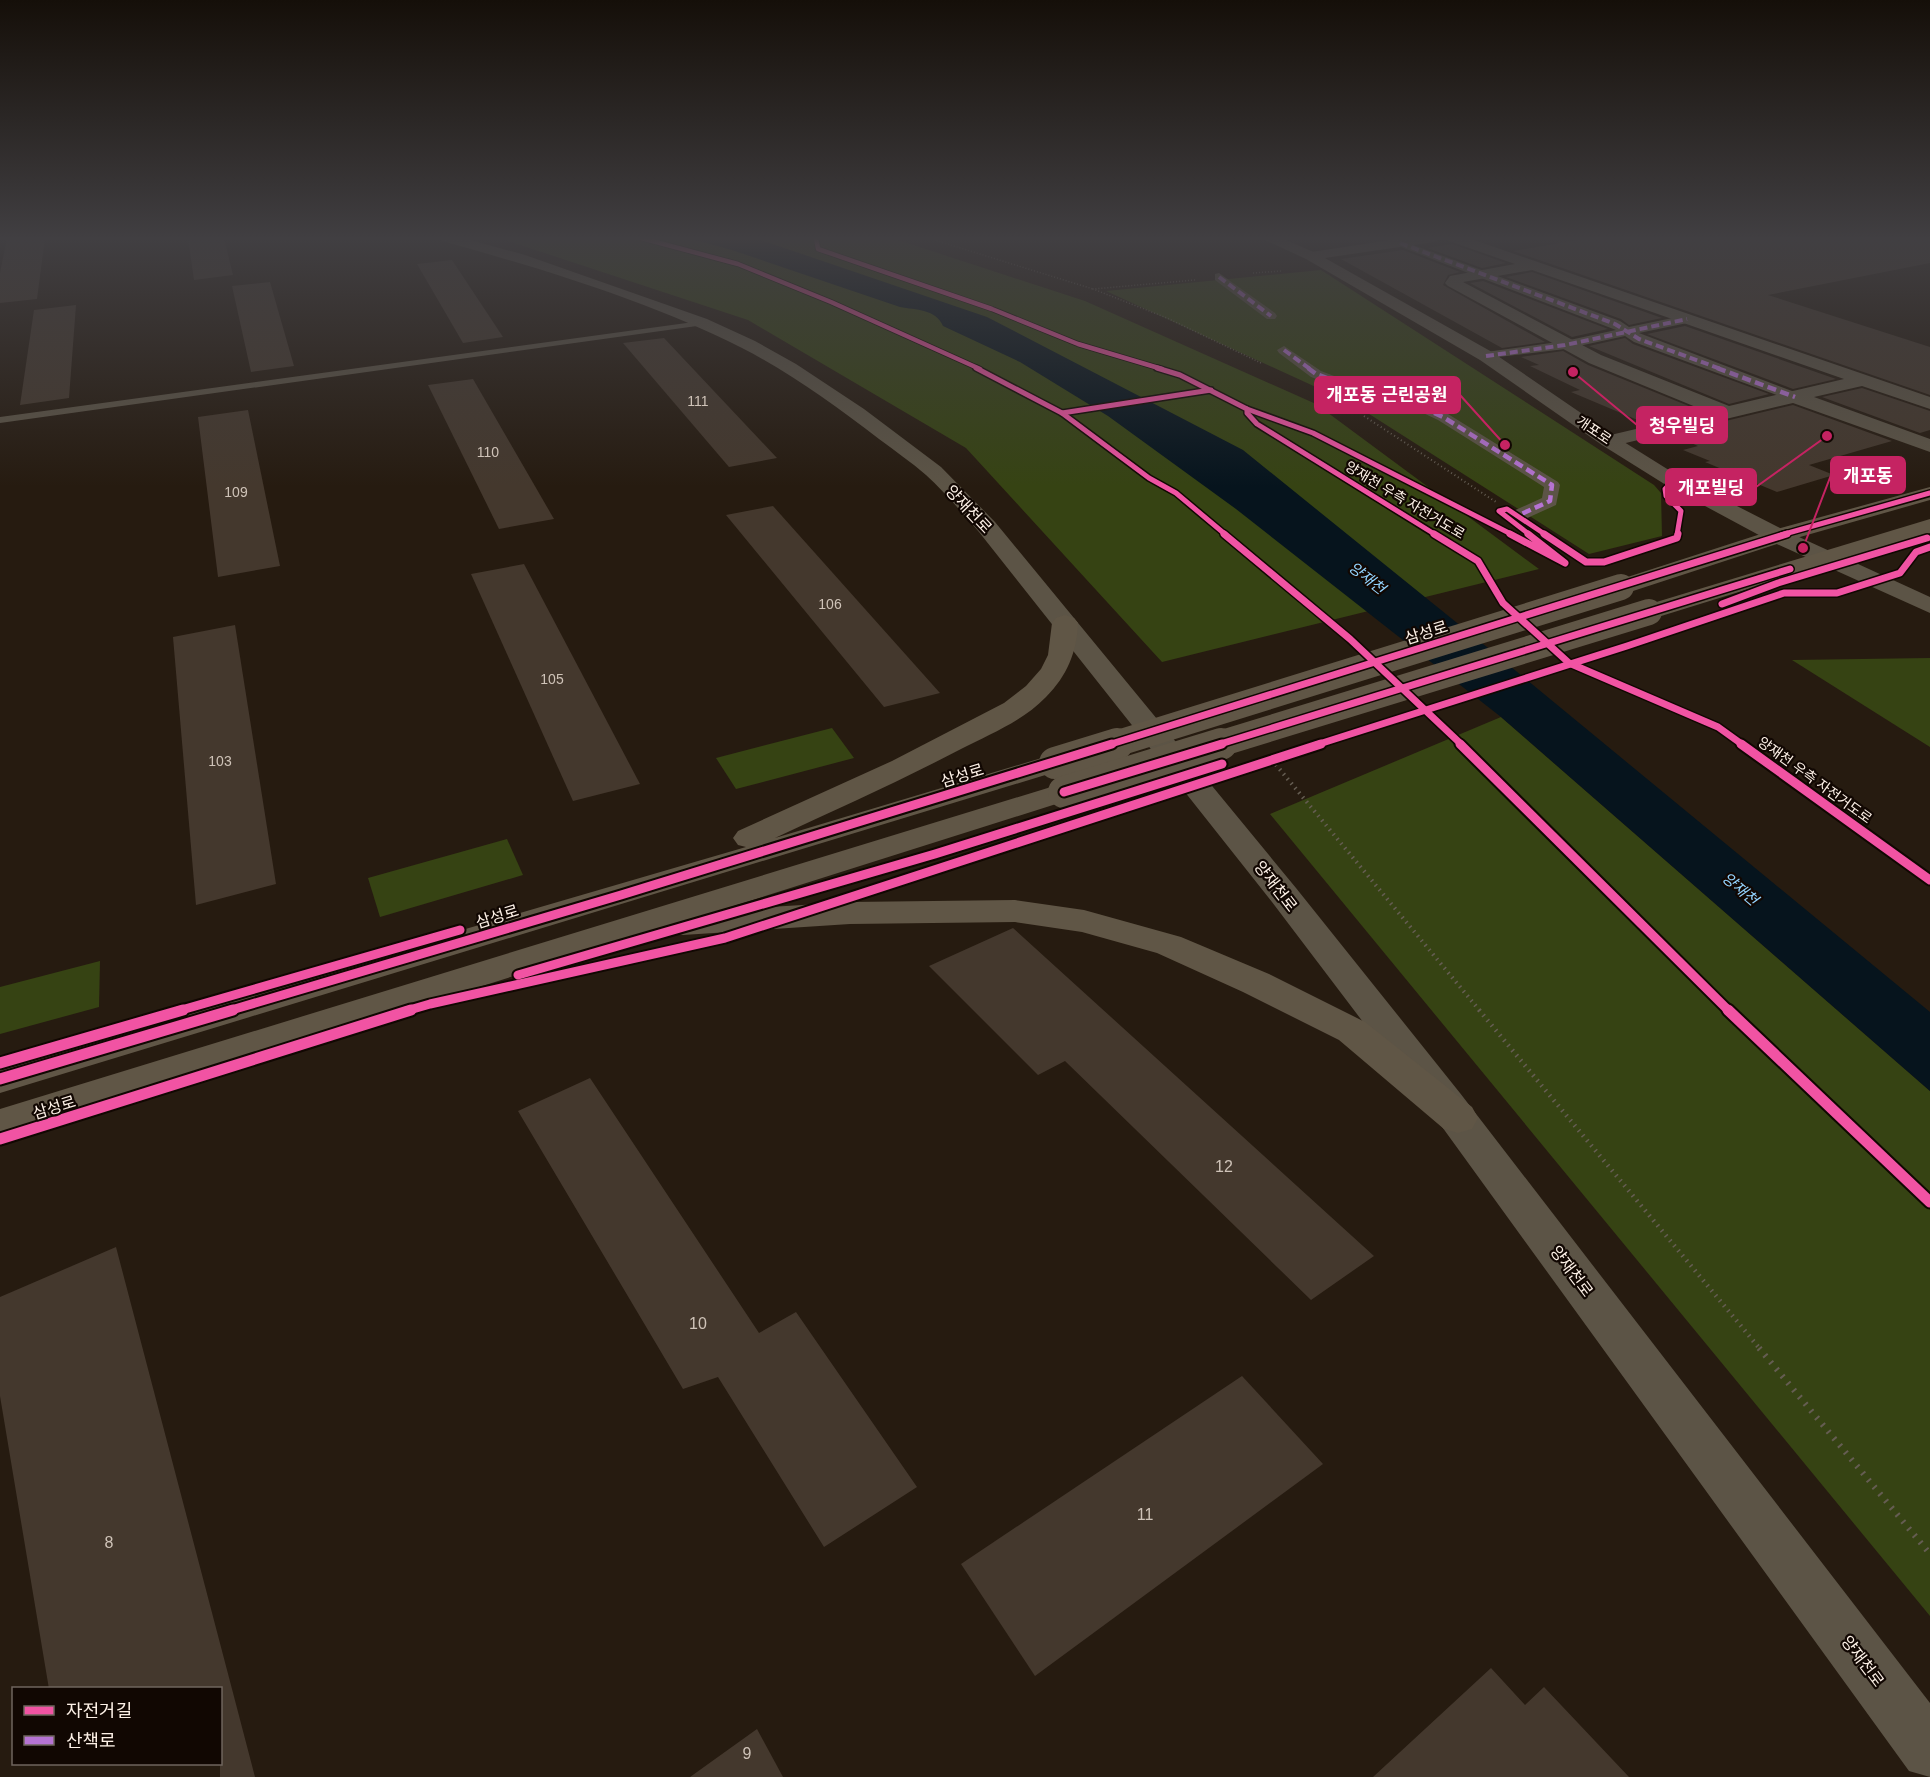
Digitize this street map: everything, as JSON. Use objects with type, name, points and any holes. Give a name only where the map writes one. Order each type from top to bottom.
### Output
[{"type":"main road","name":"삼성로","points":[[0,1124],[631,928],[1059,777],[1621,587],[1778,536],[1930,493]]},
{"type":"main road","name":"삼성로","points":[[0,1079],[621,895],[1059,777],[1251,734],[1930,526]]},
{"type":"main road","points":[[621,895],[919,760],[1019,706],[1044,683],[1061,659],[1065,643],[1065,623]]},
{"type":"main road","points":[[631,928],[850,913],[1015,912],[1084,921],[1169,945],[1256,983],[1352,1031],[1458,1118]]},
{"type":"street","name":"양재천로","points":[[695,321],[749,345],[857,413],[934,471],[987,527],[1284,895],[1458,1118],[1930,1750]]},
{"type":"street","name":"개포로","points":[[1425,321],[1486,356],[1608,441],[1673,481],[1778,536],[1930,606]]},
{"type":"street","points":[[1522,321],[1595,359],[1728,413]]},
{"type":"street","points":[[1607,321],[1615,324],[1624,332],[1930,446]]},
{"type":"street","points":[[1486,356],[1565,345],[1678,321]]},
{"type":"street","points":[[1693,321],[1930,403]]},
{"type":"street","points":[[1284,350],[1316,374],[1351,387],[1405,399],[1443,417],[1552,485],[1550,501],[1517,516]]},
{"type":"street","points":[[1608,441],[1863,380]]},
{"type":"lane","points":[[0,420],[701,323]]},
{"type":"path","points":[[1251,734],[1930,1554]]},
{"type":"path","points":[[1263,762],[1286,755]]},
{"type":"green space","points":[[750,321],[1130,321],[1316,404],[1539,569],[1162,662],[966,448]]},
{"type":"green space","points":[[1171,321],[1400,321],[1654,485],[1661,493],[1662,536],[1589,554],[1355,405]]},
{"type":"green space","points":[[1930,658],[1930,747],[1792,660]]},
{"type":"green space","points":[[1501,717],[1930,1091],[1930,1616],[1270,814]]},
{"type":"green space","points":[[832,728],[854,758],[736,789],[716,758]]},
{"type":"green space","points":[[507,839],[523,875],[380,917],[368,878]]},
{"type":"green space","points":[[100,961],[99,1007],[0,1034],[0,987]]},
{"type":"water","name":"양재천","points":[[940,321],[995,321],[1243,450],[1493,652],[1930,1012],[1930,1091],[1501,717],[1236,509],[1108,416],[1020,362],[943,326]]},
{"type":"building","points":[[32,321],[75,321],[69,398],[20,405]]},
{"type":"building","points":[[240,321],[281,321],[294,366],[251,372]]},
{"type":"building","points":[[450,321],[492,321],[503,337],[463,343]]},
{"type":"building","points":[[1453,321],[1507,321],[1545,342],[1502,348]]},
{"type":"building","points":[[1542,321],[1587,321],[1608,329],[1572,337]]},
{"type":"building","points":[[1624,321],[1648,321],[1629,325]]},
{"type":"building","points":[[1715,321],[1849,321],[1930,347],[1930,395]]},
{"type":"building","points":[[1685,326],[1836,379],[1793,389],[1647,334]]},
{"type":"building","points":[[664,338],[777,458],[729,467],[623,343]]},
{"type":"building","points":[[1625,338],[1633,344],[1769,394],[1729,404],[1589,346]]},
{"type":"building","points":[[1563,351],[1588,365],[1701,411],[1647,424],[1571,392],[1580,390],[1530,366],[1539,365],[1521,357]]},
{"type":"building","points":[[473,379],[554,519],[499,529],[428,385]]},
{"type":"building","points":[[1862,388],[1930,411],[1930,430],[1920,433],[1822,397]]},
{"type":"building","points":[[1793,405],[1892,441],[1809,465],[1834,475],[1777,492],[1705,462],[1710,461],[1683,450],[1698,446],[1671,434]]},
{"type":"building","points":[[248,410],[280,566],[218,577],[198,417]]},
{"type":"building","points":[[773,506],[940,693],[884,707],[726,515]]},
{"type":"building","points":[[524,564],[640,784],[573,801],[471,574]]},
{"type":"building","points":[[235,625],[276,884],[196,905],[173,637]]},
{"type":"building","points":[[1013,928],[1374,1256],[1311,1300],[1065,1061],[1038,1075],[929,966]]},
{"type":"building","points":[[590,1078],[759,1333],[796,1312],[917,1487],[824,1547],[718,1377],[683,1389],[518,1111]]},
{"type":"building","points":[[116,1247],[255,1777],[220,1777],[222,1687],[49,1687],[0,1396],[0,1297]]},
{"type":"building","points":[[1242,1376],[1323,1464],[1035,1676],[961,1564]]},
{"type":"building","points":[[1491,1668],[1525,1705],[1544,1687],[1629,1777],[1373,1777]]},
{"type":"building","points":[[757,1729],[783,1777],[690,1777]]},
{"type":"marked path","points":[[1607,321],[1639,339],[1795,397]]},
{"type":"marked path","points":[[1486,356],[1565,345],[1678,321]]},
{"type":"marked path","points":[[1284,350],[1316,374],[1351,387],[1405,399],[1443,417],[1552,485],[1550,501],[1517,516]]},
{"type":"cycle path","points":[[873,321],[1003,380],[1062,413],[1149,478],[1176,493],[1350,639],[1470,753],[1730,1012],[1930,1202]]},
{"type":"cycle path","name":"양재천 우측 자전거도로","points":[[1021,321],[1078,344],[1180,375],[1247,409],[1247,413],[1257,424],[1478,561],[1503,603],[1569,663],[1718,727],[1930,880]]},
{"type":"cycle path","points":[[1062,413],[1211,390]]},
{"type":"cycle path","name":"양재천 우측 자전거도로","points":[[1247,409],[1313,433],[1444,498],[1565,563],[1499,511],[1507,509],[1586,562],[1604,562],[1677,538],[1681,511],[1666,496],[1665,489],[1673,481]]},
{"type":"cycle path","points":[[0,1079],[621,895],[1621,587],[1778,536],[1930,493]]},
{"type":"cycle path","points":[[1722,604],[1778,583],[1927,538]]},
{"type":"cycle path","points":[[0,1139],[430,1004],[725,938],[1081,820],[1627,646],[1784,593],[1837,593],[1900,573],[1916,552],[1930,547]]},
{"type":"cycle path","points":[[1064,792],[1790,569]]},
{"type":"cycle path","points":[[518,975],[935,854],[1222,764]]},
{"type":"cycle path","points":[[0,1063],[460,930]]},
{"type":"place","name":"청우빌딩","points":[[1573,372]]},
{"type":"place","name":"개포빌딩","points":[[1827,436]]},
{"type":"place","name":"개포동 근린공원","points":[[1505,445]]},
{"type":"place","name":"개포동","points":[[1803,548]]}]
